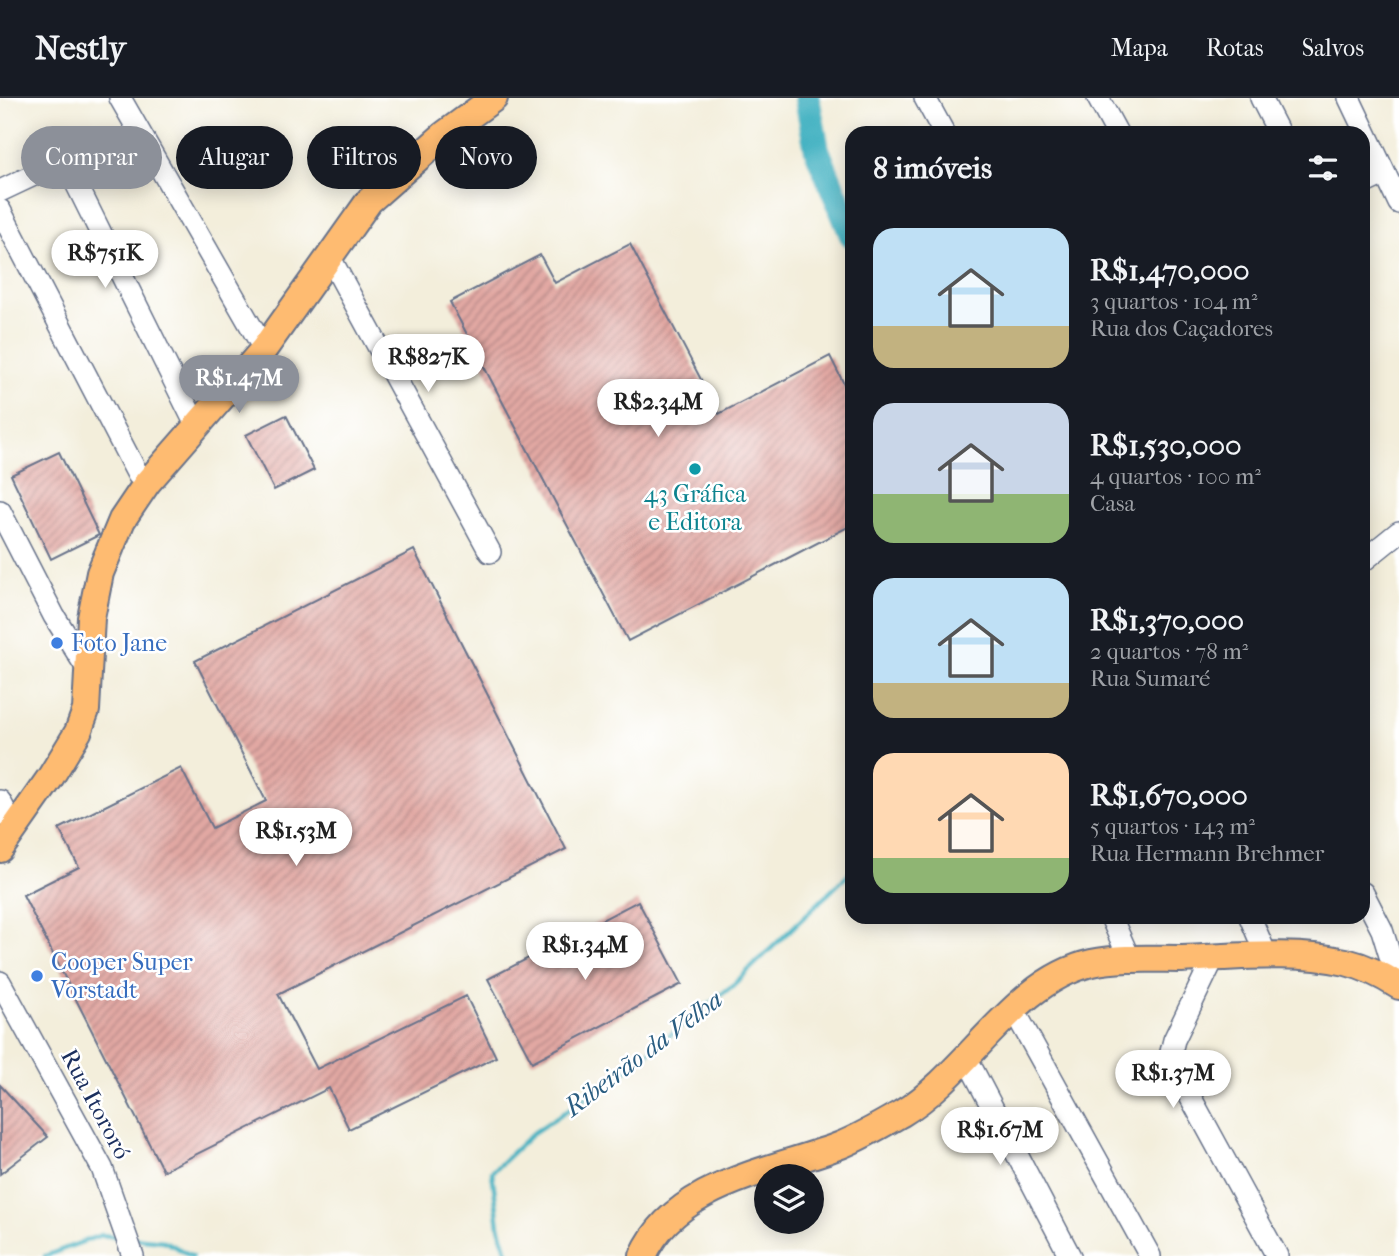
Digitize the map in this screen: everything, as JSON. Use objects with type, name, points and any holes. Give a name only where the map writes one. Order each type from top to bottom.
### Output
[{"type":"main road","points":[[7,838],[78,732],[86,710],[91,618],[108,547],[121,520],[147,483],[264,349],[329,256],[381,190],[445,134],[494,98]]},
{"type":"main road","points":[[643,1256],[649,1243],[688,1204],[708,1193],[844,1144],[904,1112],[950,1077],[1014,1010],[1040,988],[1091,963],[1214,957],[1344,962],[1370,969],[1399,985]]},
{"type":"street","points":[[120,98],[264,349]]},
{"type":"street","points":[[1098,98],[1112,126]]},
{"type":"street","points":[[1261,98],[1275,126]]},
{"type":"street","points":[[1349,98],[1362,126]]},
{"type":"street","points":[[934,101],[942,126]]},
{"type":"street","points":[[1370,144],[1399,203]]},
{"type":"street","points":[[0,191],[53,166],[69,169],[197,427]]},
{"type":"street","points":[[1370,181],[1384,174]]},
{"type":"street","points":[[0,210],[138,475],[147,483]]},
{"type":"street","points":[[329,256],[490,552]]},
{"type":"street","points":[[0,511],[54,616],[90,673]]},
{"type":"street","points":[[1370,555],[1399,532]]},
{"type":"street","points":[[54,616],[91,618]]},
{"type":"street","points":[[0,801],[7,838]]},
{"type":"street","points":[[1370,907],[1381,930],[1399,985]]},
{"type":"street","points":[[1114,924],[1130,960]]},
{"type":"street","points":[[1253,924],[1267,957]]},
{"type":"street","points":[[1214,957],[1174,1040],[1171,1052],[1174,1068],[1277,1256]]},
{"type":"street","name":"Rua Itororó","points":[[0,982],[102,1168],[133,1256]]},
{"type":"street","points":[[1014,1010],[1150,1256]]},
{"type":"street","points":[[967,1059],[1070,1256]]},
{"type":"building","name":"43 Gráfica e Editora","points":[[630,244],[719,414],[830,356],[845,386],[845,529],[628,641],[450,302],[540,255],[555,283]]},
{"type":"building","points":[[286,415],[314,470],[274,490],[246,435]]},
{"type":"building","points":[[59,452],[99,535],[51,559],[11,475]]},
{"type":"building","points":[[414,550],[566,849],[278,994],[317,1069],[466,996],[496,1057],[349,1129],[329,1088],[163,1171],[23,895],[79,867],[59,829],[181,768],[212,828],[266,801],[195,661]]},
{"type":"building","points":[[638,901],[682,984],[532,1062],[488,979]]},
{"type":"building","points":[[0,1085],[48,1137],[0,1174]]},
{"type":"waterway","name":"Ribeirão da Velha","points":[[807,98],[817,150],[845,218]]},
{"type":"waterway","name":"Ribeirão da Velha","points":[[508,1256],[499,1226],[492,1172],[533,1133],[620,1075],[732,986],[845,878]]},
{"type":"waterway","name":"Ribeirão da Velha","points":[[45,1256],[101,1235],[118,1237]]},
{"type":"waterway","name":"Ribeirão da Velha","points":[[133,1238],[164,1241],[192,1256]]},
{"type":"place","name":"43 Gráfica e Editora","points":[[695,469]]},
{"type":"place","name":"Foto Jane","points":[[57,643]]},
{"type":"place","name":"Cooper Super Vorstadt","points":[[37,976]]}]
